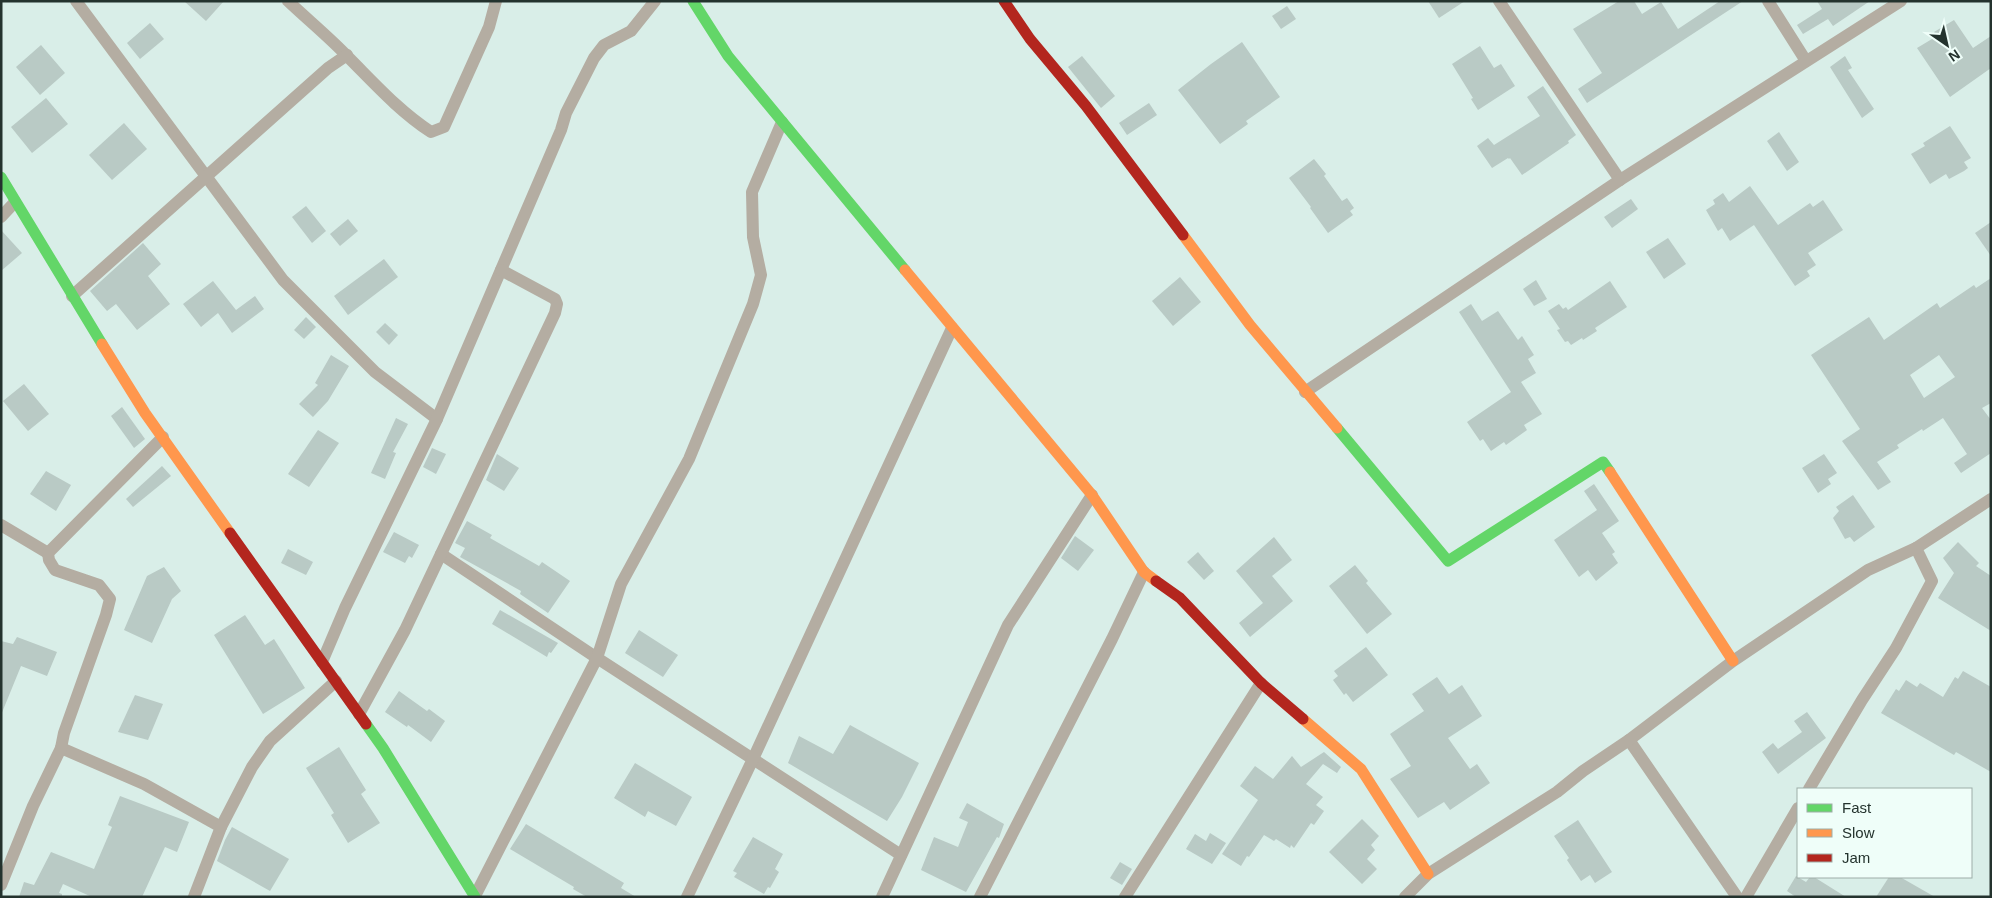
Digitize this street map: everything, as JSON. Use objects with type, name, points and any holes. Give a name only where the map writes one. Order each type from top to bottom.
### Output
[{"type":"street","points":[[76,1],[282,280],[375,372],[437,419]]},
{"type":"street","points":[[288,1],[347,55],[389,100],[410,118],[431,132],[444,127],[489,27],[496,1]]},
{"type":"street","points":[[322,662],[345,608],[437,419],[561,130],[566,113],[594,58],[604,44],[631,31],[655,1]]},
{"type":"street","points":[[693,1],[728,56],[1092,495],[1144,572],[1180,598],[1261,683],[1361,769],[1428,874]]},
{"type":"street","points":[[1004,1],[1030,39],[1086,106],[1250,325],[1448,561],[1603,462],[1733,661]]},
{"type":"street","points":[[1499,1],[1620,180]]},
{"type":"street","points":[[1768,1],[1806,61]]},
{"type":"street","points":[[1305,392],[1620,180],[1901,1]]},
{"type":"street","points":[[72,296],[328,68],[347,55]]},
{"type":"street","points":[[475,897],[597,658],[621,584],[689,459],[753,304],[761,275],[753,237],[752,192],[782,122]]},
{"type":"street","points":[[1,177],[145,413],[383,748],[475,897]]},
{"type":"street","points":[[1,217],[15,202]]},
{"type":"street","points":[[359,714],[405,630],[551,322],[557,304],[555,299],[501,270]]},
{"type":"street","points":[[687,897],[753,759],[952,328]]},
{"type":"street","points":[[48,553],[163,437]]},
{"type":"street","points":[[882,897],[1008,625],[1092,495]]},
{"type":"street","points":[[1405,897],[1428,874],[1557,792],[1733,661],[1868,570],[1916,548],[1991,499]]},
{"type":"street","points":[[1,525],[48,553]]},
{"type":"street","points":[[1811,788],[1862,700],[1896,648],[1932,581],[1916,548]]},
{"type":"street","points":[[1,884],[33,806],[61,748],[110,599],[99,585],[55,570],[49,560],[48,553]]},
{"type":"street","points":[[441,554],[597,658],[901,855]]},
{"type":"street","points":[[980,897],[1112,639],[1144,572]]},
{"type":"street","points":[[194,897],[221,827],[252,767],[270,741],[336,681]]},
{"type":"street","points":[[1126,897],[1261,683]]},
{"type":"street","points":[[1629,740],[1737,897]]},
{"type":"street","points":[[61,748],[144,784],[221,827]]},
{"type":"street","points":[[1746,897],[1797,810]]},
{"type":"building","points":[[184,1],[224,1],[206,21]]},
{"type":"building","points":[[1428,1],[1465,1],[1439,18]]},
{"type":"building","points":[[1619,1],[1634,1],[1642,14],[1661,2],[1678,29],[1720,1],[1743,1],[1587,103],[1578,89],[1602,73],[1573,29]]},
{"type":"building","points":[[1817,1],[1870,1],[1833,26],[1828,19],[1803,34],[1797,25],[1822,9]]},
{"type":"building","points":[[1287,6],[1296,19],[1281,29],[1272,16]]},
{"type":"building","points":[[1954,20],[1973,48],[1991,36],[1991,68],[1950,97],[1917,48],[1937,36],[1934,32]]},
{"type":"building","points":[[150,23],[164,39],[140,59],[127,43]]},
{"type":"building","points":[[1242,42],[1280,97],[1246,121],[1248,124],[1220,144],[1178,90]]},
{"type":"building","points":[[41,45],[65,73],[40,95],[16,67]]},
{"type":"building","points":[[1480,46],[1494,68],[1501,64],[1515,86],[1478,110],[1471,99],[1473,98],[1452,64]]},
{"type":"building","points":[[1082,56],[1115,96],[1101,108],[1068,67]]},
{"type":"building","points":[[1845,56],[1852,68],[1848,70],[1874,109],[1862,118],[1830,67]]},
{"type":"building","points":[[1543,86],[1576,135],[1568,141],[1569,143],[1522,175],[1510,158],[1492,168],[1477,146],[1488,138],[1494,145],[1540,116],[1527,97]]},
{"type":"building","points":[[46,98],[68,124],[32,153],[11,127]]},
{"type":"building","points":[[1149,103],[1157,115],[1127,135],[1119,123]]},
{"type":"building","points":[[124,123],[147,149],[112,180],[89,155]]},
{"type":"building","points":[[1950,126],[1971,158],[1964,162],[1968,168],[1949,179],[1946,174],[1930,184],[1911,154],[1925,146],[1923,143]]},
{"type":"building","points":[[1779,132],[1799,162],[1787,171],[1767,141]]},
{"type":"building","points":[[1314,159],[1326,174],[1324,176],[1342,201],[1347,198],[1354,208],[1350,211],[1353,215],[1328,233],[1289,178]]},
{"type":"building","points":[[1750,186],[1778,225],[1810,203],[1813,207],[1823,200],[1843,230],[1808,253],[1816,265],[1807,271],[1810,276],[1795,286],[1754,225],[1730,241],[1722,228],[1718,231],[1706,210],[1715,204],[1713,200],[1723,193],[1729,202]]},
{"type":"building","points":[[1631,199],[1638,209],[1612,228],[1604,217]]},
{"type":"building","points":[[306,206],[326,231],[312,243],[292,217]]},
{"type":"building","points":[[348,219],[358,231],[340,246],[330,234]]},
{"type":"building","points":[[1991,222],[1991,256],[1975,233]]},
{"type":"building","points":[[1,230],[22,253],[1,271]]},
{"type":"building","points":[[1668,238],[1686,264],[1664,279],[1646,252]]},
{"type":"building","points":[[143,243],[161,264],[148,276],[170,304],[137,330],[116,304],[107,311],[90,291]]},
{"type":"building","points":[[384,259],[398,277],[348,315],[334,296]]},
{"type":"building","points":[[1180,277],[1201,302],[1173,326],[1152,301]]},
{"type":"building","points":[[1991,278],[1991,403],[1982,408],[1991,420],[1991,453],[1961,473],[1954,463],[1967,454],[1943,418],[1897,445],[1899,448],[1877,462],[1891,482],[1878,490],[1842,441],[1860,429],[1811,355],[1869,317],[1884,340],[1937,303],[1940,308],[1974,285],[1976,288]],"holes":[[[1939,355],[1955,377],[1924,398],[1910,375]]]},
{"type":"building","points":[[1536,280],[1547,299],[1534,306],[1523,289]]},
{"type":"building","points":[[213,281],[236,310],[255,296],[264,309],[232,333],[218,313],[201,327],[183,304]]},
{"type":"building","points":[[1610,281],[1627,307],[1595,328],[1597,331],[1583,340],[1582,338],[1571,345],[1568,341],[1565,342],[1557,330],[1560,329],[1548,311],[1559,304],[1563,309],[1566,307],[1568,310]]},
{"type":"building","points":[[1471,304],[1482,321],[1498,311],[1518,340],[1522,336],[1534,355],[1528,359],[1536,373],[1521,382],[1542,414],[1524,425],[1527,430],[1506,445],[1504,442],[1491,451],[1483,439],[1480,441],[1467,422],[1511,392],[1459,312]]},
{"type":"building","points":[[306,317],[316,327],[304,339],[294,330]]},
{"type":"building","points":[[385,323],[398,335],[389,345],[376,332]]},
{"type":"building","points":[[331,355],[349,366],[328,401],[313,417],[299,404],[318,385],[315,383]]},
{"type":"building","points":[[24,384],[49,414],[28,431],[3,401]]},
{"type":"building","points":[[122,407],[145,439],[134,448],[111,416]]},
{"type":"building","points":[[396,418],[408,424],[393,452],[396,453],[385,479],[371,473]]},
{"type":"building","points":[[318,430],[339,443],[309,487],[288,474]]},
{"type":"building","points":[[432,448],[446,454],[436,474],[423,467]]},
{"type":"building","points":[[497,454],[519,468],[504,491],[486,480]]},
{"type":"building","points":[[1824,454],[1837,473],[1828,479],[1831,484],[1818,493],[1802,468]]},
{"type":"building","points":[[162,466],[171,476],[133,507],[126,499]]},
{"type":"building","points":[[46,471],[71,485],[56,511],[30,494]]},
{"type":"building","points":[[1594,484],[1619,521],[1602,533],[1615,552],[1612,554],[1618,563],[1596,581],[1588,570],[1579,577],[1554,540],[1597,510],[1584,491]]},
{"type":"building","points":[[1853,495],[1875,527],[1854,542],[1850,537],[1845,539],[1833,518],[1839,511],[1836,507]]},
{"type":"building","points":[[467,521],[492,535],[490,538],[539,566],[542,562],[570,581],[548,613],[520,594],[521,591],[460,557],[465,548],[455,543]]},
{"type":"building","points":[[394,532],[419,545],[412,558],[409,556],[405,563],[383,552]]},
{"type":"building","points":[[1075,536],[1094,550],[1078,571],[1061,558]]},
{"type":"building","points":[[1274,537],[1292,560],[1272,576],[1293,601],[1250,637],[1239,623],[1263,603],[1236,571]]},
{"type":"building","points":[[1958,542],[1979,563],[1976,566],[1991,576],[1991,631],[1938,598],[1954,573],[1943,558]]},
{"type":"building","points":[[288,549],[313,562],[306,575],[281,563]]},
{"type":"building","points":[[1198,552],[1214,571],[1204,580],[1187,562]]},
{"type":"building","points":[[1355,565],[1368,581],[1366,583],[1392,614],[1367,634],[1329,586]]},
{"type":"building","points":[[164,567],[181,591],[172,599],[152,643],[124,630],[147,576]]},
{"type":"building","points":[[500,610],[558,643],[551,653],[549,652],[547,657],[492,624]]},
{"type":"building","points":[[245,615],[265,645],[274,639],[305,688],[263,714],[214,635]]},
{"type":"building","points":[[639,630],[678,655],[663,677],[625,653]]},
{"type":"building","points":[[17,637],[57,652],[47,676],[21,666],[1,715],[1,641],[13,644]]},
{"type":"building","points":[[1366,647],[1388,675],[1353,702],[1346,693],[1344,695],[1333,680],[1338,676],[1334,671]]},
{"type":"building","points":[[1963,671],[1991,687],[1991,772],[1956,752],[1954,755],[1881,713],[1896,689],[1899,691],[1906,680],[1917,687],[1920,683],[1943,697],[1955,677],[1958,679]]},
{"type":"building","points":[[1437,677],[1449,694],[1462,685],[1482,716],[1448,738],[1470,769],[1477,764],[1490,783],[1450,810],[1444,802],[1418,818],[1390,779],[1411,766],[1390,734],[1424,711],[1412,694]]},
{"type":"building","points":[[399,691],[445,721],[431,742],[408,725],[407,727],[385,712]]},
{"type":"building","points":[[135,695],[163,704],[148,740],[118,732]]},
{"type":"building","points":[[1807,712],[1826,738],[1778,774],[1762,752],[1773,743],[1778,749],[1802,732],[1794,721]]},
{"type":"building","points":[[850,725],[919,763],[902,797],[887,821],[788,763],[799,736],[833,754]]},
{"type":"building","points":[[339,747],[366,790],[361,794],[380,823],[348,843],[331,815],[334,813],[306,768]]},
{"type":"building","points":[[1324,752],[1341,767],[1337,773],[1323,764],[1306,784],[1323,797],[1316,805],[1324,811],[1314,825],[1311,823],[1294,848],[1291,845],[1290,848],[1276,839],[1274,841],[1264,835],[1241,866],[1222,854],[1258,800],[1240,786],[1255,766],[1273,779],[1292,756],[1301,767]]},
{"type":"building","points":[[635,763],[692,797],[676,826],[648,811],[645,817],[614,798]]},
{"type":"building","points":[[120,796],[189,822],[177,852],[165,847],[142,897],[92,897],[63,884],[59,893],[62,894],[62,897],[19,897],[24,882],[34,885],[51,852],[94,869],[112,827],[108,825]]},
{"type":"building","points":[[967,803],[1004,824],[999,838],[997,837],[966,892],[921,870],[934,837],[958,847],[968,822],[959,818]]},
{"type":"building","points":[[1362,819],[1379,836],[1371,845],[1375,850],[1367,859],[1377,869],[1362,884],[1329,852]]},
{"type":"building","points":[[1578,820],[1612,872],[1595,883],[1590,875],[1581,881],[1567,860],[1569,858],[1554,836]]},
{"type":"building","points":[[526,824],[624,883],[621,888],[636,897],[587,897],[573,889],[574,887],[510,849]]},
{"type":"building","points":[[232,827],[289,859],[270,891],[217,861]]},
{"type":"building","points":[[1210,833],[1226,843],[1212,864],[1186,849],[1195,834],[1206,841]]},
{"type":"building","points":[[753,837],[783,854],[775,869],[779,872],[770,888],[768,887],[764,894],[734,877],[737,873],[733,871]]},
{"type":"building","points":[[1120,862],[1132,869],[1122,885],[1110,878]]},
{"type":"building","points":[[1796,876],[1806,882],[1809,878],[1816,878],[1846,897],[1796,897],[1787,891]]},
{"type":"building","points":[[1888,878],[1902,878],[1935,897],[1876,897]]},
{"type":"traffic: fast","points":[[693,1],[728,56],[905,270]]},
{"type":"traffic: fast","points":[[1,177],[102,344]]},
{"type":"traffic: fast","points":[[1337,428],[1448,561],[1603,462],[1610,472]]},
{"type":"traffic: fast","points":[[366,724],[383,748],[475,897]]},
{"type":"traffic: slow","points":[[1183,235],[1250,325],[1337,428]]},
{"type":"traffic: slow","points":[[905,270],[1092,495],[1144,572],[1156,581]]},
{"type":"traffic: slow","points":[[102,344],[145,413],[230,533]]},
{"type":"traffic: slow","points":[[1610,472],[1733,661]]},
{"type":"traffic: slow","points":[[1303,719],[1361,769],[1428,874]]},
{"type":"traffic: jam","points":[[1004,1],[1030,39],[1086,106],[1183,235]]},
{"type":"traffic: jam","points":[[230,533],[366,724]]},
{"type":"traffic: jam","points":[[1156,581],[1180,598],[1261,683],[1303,719]]}]
